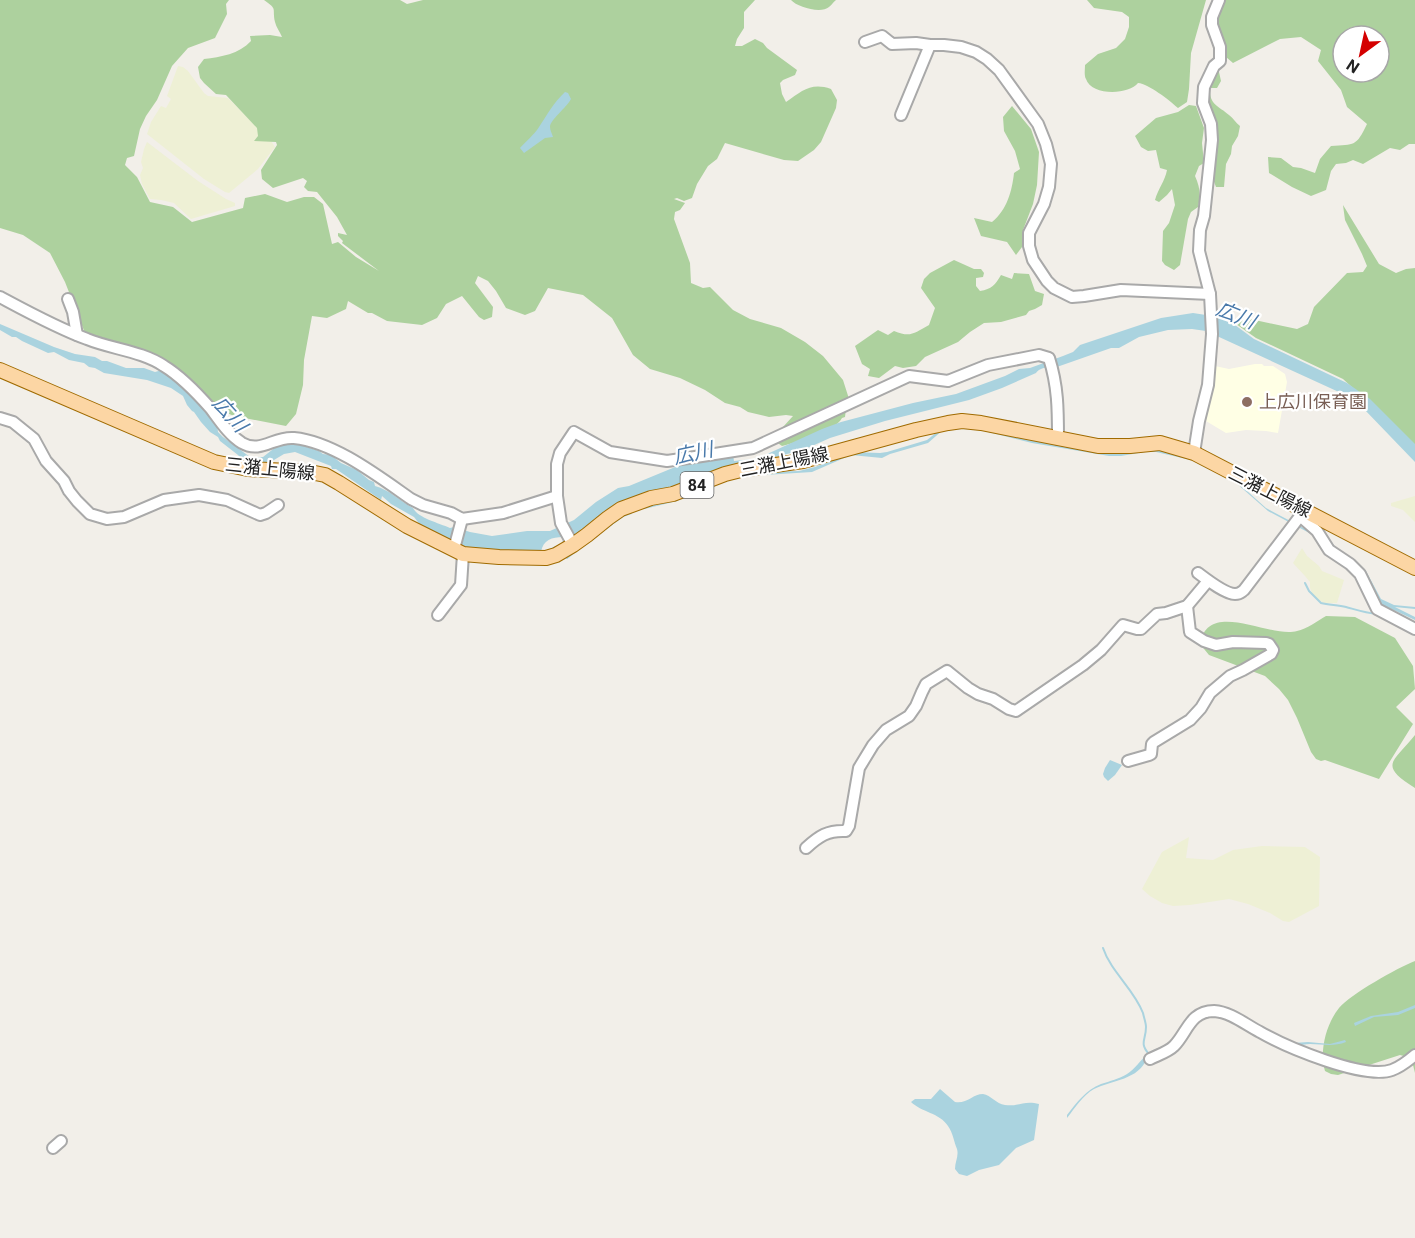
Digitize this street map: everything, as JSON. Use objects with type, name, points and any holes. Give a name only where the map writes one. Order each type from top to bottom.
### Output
[{"type":"main road","name":"三潴上陽線","points":[[0,370],[213,462],[248,470],[310,472],[325,475],[406,526],[458,549],[499,557],[546,558],[556,555],[621,509],[638,502],[673,494],[741,470],[803,461],[916,430],[962,421],[1098,446],[1160,443],[1194,453],[1299,517],[1415,568]]},
{"type":"street","points":[[1194,453],[1208,385],[1212,334],[1210,294],[1199,251],[1212,140],[1211,124],[1203,103],[1203,95],[1204,87],[1214,66],[1220,61],[1220,47],[1212,25],[1212,17],[1219,0]]},
{"type":"street","points":[[865,42],[882,36],[892,44],[916,43],[961,47],[976,52],[999,70],[1038,124],[1046,144],[1051,164],[1049,187],[1044,204],[1029,233],[1029,246],[1033,260],[1054,288],[1072,297],[1121,290],[1210,294]]},
{"type":"street","points":[[901,115],[930,45]]},
{"type":"street","points":[[0,297],[77,335],[162,364],[194,390],[224,427],[249,446],[258,448],[285,438],[310,441],[340,452],[411,499],[451,513],[461,523]]},
{"type":"street","points":[[68,299],[77,335]]},
{"type":"street","points":[[572,542],[561,523],[557,496],[557,464],[560,453],[574,432],[610,452],[667,460],[753,448],[909,376],[948,381],[988,365],[1039,355],[1049,358],[1053,370],[1058,400],[1058,439]]},
{"type":"street","points":[[0,418],[13,422],[34,439],[46,461],[90,514],[107,519],[124,517],[164,500],[199,495],[227,500],[261,515],[278,505]]},
{"type":"street","points":[[461,523],[557,496]]},
{"type":"street","points":[[1198,573],[1232,594],[1239,594],[1299,517],[1321,537],[1329,550],[1360,574],[1377,609],[1415,628]]},
{"type":"street","points":[[438,615],[461,585],[458,549],[461,523]]},
{"type":"street","points":[[806,848],[822,835],[832,831],[846,831],[849,826],[859,768],[881,735],[909,716],[926,684],[947,671],[978,694],[1016,711],[1083,665],[1101,650],[1123,625],[1141,629],[1157,614],[1187,606],[1208,581]]},
{"type":"street","points":[[1128,761],[1151,754],[1152,744],[1190,720],[1210,693],[1230,676],[1271,654],[1273,650],[1266,643],[1233,642],[1216,645],[1204,641],[1190,632],[1187,606]]},
{"type":"street","points":[[1150,1059],[1173,1047],[1189,1023],[1203,1013],[1214,1011],[1228,1015],[1316,1058],[1371,1072],[1391,1071],[1415,1055]]},
{"type":"shaded area","points":[[178,66],[188,71],[208,96],[228,98],[275,147],[258,169],[229,193],[204,179],[147,134],[161,106],[166,108],[171,99],[167,96]]},
{"type":"shaded area","points":[[147,142],[198,181],[235,203],[235,206],[191,219],[174,203],[150,199],[140,175]]},
{"type":"shaded area","name":"上広川保育園","points":[[1255,364],[1273,366],[1285,374],[1287,382],[1278,433],[1246,430],[1226,433],[1206,421],[1215,366],[1229,369]]},
{"type":"shaded area","points":[[1415,496],[1415,522],[1403,510],[1391,506],[1391,503]]},
{"type":"shaded area","points":[[1302,548],[1322,571],[1344,580],[1337,603],[1324,603],[1312,593],[1310,582],[1293,563]]},
{"type":"shaded area","points":[[1189,837],[1186,858],[1213,860],[1233,850],[1262,846],[1305,847],[1320,857],[1319,906],[1289,922],[1248,904],[1229,899],[1190,905],[1173,906],[1162,903],[1142,889],[1162,852]]},
{"type":"green space","points":[[0,0],[229,0],[226,4],[227,14],[215,38],[188,48],[172,66],[157,100],[140,129],[134,156],[127,158],[125,165],[137,177],[150,202],[173,207],[192,222],[243,208],[245,198],[265,194],[287,202],[304,197],[314,197],[323,204],[332,244],[338,242],[356,257],[379,271],[342,243],[338,233],[347,235],[337,217],[317,192],[308,191],[304,187],[307,181],[303,178],[273,188],[262,179],[261,170],[277,145],[276,142],[254,141],[258,136],[257,128],[226,95],[216,94],[200,78],[198,67],[204,59],[235,52],[251,41],[250,36],[282,37],[276,24],[274,9],[264,0],[400,0],[407,4],[423,0],[755,0],[744,12],[744,28],[735,46],[742,46],[755,39],[797,70],[795,75],[780,83],[786,102],[812,87],[824,87],[831,89],[837,100],[836,108],[821,142],[798,161],[784,160],[725,143],[717,159],[708,166],[697,184],[692,198],[684,201],[674,199],[685,203],[680,210],[675,212],[674,219],[690,263],[691,283],[703,288],[710,287],[733,310],[750,319],[781,328],[823,356],[843,380],[850,402],[845,417],[823,432],[782,446],[772,439],[793,416],[769,417],[748,412],[725,403],[680,378],[650,369],[633,355],[612,318],[583,295],[548,288],[535,311],[525,315],[506,308],[488,281],[478,276],[475,283],[493,307],[492,317],[484,320],[462,296],[446,304],[437,318],[422,325],[387,321],[348,301],[346,309],[327,318],[312,316],[304,360],[303,385],[296,414],[286,426],[234,416],[220,410],[181,372],[85,333],[65,282],[50,253],[23,235],[0,228]]},
{"type":"green space","points":[[791,0],[836,0],[825,9],[815,10]]},
{"type":"green space","points":[[1087,0],[1206,0],[1191,53],[1187,102],[1178,108],[1153,89],[1138,83],[1127,90],[1110,92],[1089,85],[1085,76],[1085,65],[1098,54],[1116,48],[1125,39],[1129,17],[1122,12],[1094,8]]},
{"type":"green space","points":[[1219,0],[1415,0],[1415,144],[1409,144],[1400,150],[1390,148],[1363,164],[1353,160],[1336,164],[1331,171],[1326,190],[1311,196],[1269,173],[1268,157],[1281,158],[1293,167],[1315,173],[1320,159],[1331,146],[1357,141],[1367,124],[1347,107],[1336,84],[1391,84],[1391,24],[1331,24],[1331,77],[1318,61],[1321,50],[1301,37],[1280,39],[1233,63],[1226,57],[1213,35]]},
{"type":"green space","points":[[1211,68],[1219,72],[1221,81],[1217,88],[1210,88],[1211,98],[1240,126],[1226,164],[1224,187],[1216,187],[1212,176],[1209,127],[1201,95]]},
{"type":"green space","points":[[1189,105],[1196,106],[1204,128],[1202,143],[1204,163],[1199,166],[1195,176],[1200,191],[1198,207],[1191,212],[1188,219],[1180,265],[1174,270],[1162,261],[1163,231],[1169,223],[1175,205],[1172,189],[1159,202],[1155,200],[1167,170],[1160,168],[1156,150],[1148,151],[1141,147],[1135,136],[1156,118],[1178,112]]},
{"type":"green space","points":[[1012,106],[1031,129],[1039,152],[1033,204],[1023,230],[1022,247],[1016,255],[1007,242],[981,236],[974,218],[992,222],[997,217],[1008,200],[1014,173],[1020,169],[1015,151],[1004,131],[1003,117]]},
{"type":"green space","points":[[1343,205],[1379,264],[1396,273],[1415,268],[1415,445],[1343,379],[1256,338],[1236,324],[1238,321],[1250,319],[1297,329],[1308,324],[1314,307],[1347,273],[1363,272],[1367,266],[1345,220]]},
{"type":"green space","points":[[954,260],[974,269],[981,269],[984,273],[983,277],[976,278],[976,286],[980,291],[993,286],[1001,275],[1012,279],[1014,273],[1029,274],[1035,291],[1044,294],[1042,305],[1029,311],[1026,315],[1001,322],[984,323],[958,342],[925,357],[916,366],[903,368],[895,366],[879,378],[868,376],[870,369],[862,364],[855,346],[878,330],[888,335],[894,331],[909,334],[929,325],[935,308],[921,288],[924,279],[930,273]]},
{"type":"green space","points":[[1326,616],[1355,617],[1395,638],[1413,666],[1415,689],[1396,707],[1413,724],[1379,779],[1316,759],[1288,700],[1279,689],[1265,676],[1209,655],[1200,644],[1205,631],[1215,624],[1241,623],[1285,632],[1301,630]]},
{"type":"green space","points":[[1415,735],[1415,788],[1396,773],[1393,763]]},
{"type":"green space","points":[[1415,961],[1415,1073],[1411,1061],[1400,1055],[1338,1075],[1325,1071],[1323,1047],[1325,1038],[1330,1022],[1339,1008],[1375,982]]},
{"type":"water","points":[[565,92],[571,99],[551,124],[553,137],[545,138],[524,153],[520,148],[537,130]]},
{"type":"water","points":[[1193,313],[1219,317],[1254,339],[1347,383],[1370,399],[1415,444],[1415,462],[1364,409],[1343,392],[1206,331],[1168,330],[1139,337],[1119,348],[1111,348],[1054,368],[1042,369],[1002,388],[969,400],[885,421],[830,438],[803,450],[676,489],[551,550],[561,544],[564,539],[559,537],[549,540],[541,552],[545,555],[467,548],[421,526],[414,517],[382,496],[381,500],[336,469],[332,469],[331,466],[295,452],[284,454],[264,466],[248,466],[210,432],[187,405],[183,396],[171,388],[147,380],[104,373],[54,352],[48,353],[0,330],[0,324],[54,347],[75,354],[95,357],[126,368],[144,368],[155,372],[162,370],[175,377],[217,423],[218,432],[223,437],[250,457],[263,457],[277,444],[289,441],[331,455],[341,463],[357,470],[374,482],[375,486],[390,493],[429,520],[450,528],[492,536],[527,531],[550,531],[574,520],[618,488],[629,486],[680,465],[733,455],[734,461],[754,459],[841,422],[956,394],[1019,369],[1030,368],[1063,356],[1073,352],[1080,345],[1161,318]]},
{"type":"water","points":[[978,427],[1029,440],[1110,453],[1121,454],[1154,449],[1195,458],[1237,482],[1266,508],[1313,533],[1311,518],[1336,548],[1366,571],[1381,599],[1394,605],[1415,607],[1415,609],[1395,607],[1415,617],[1415,620],[1383,605],[1378,601],[1363,573],[1315,536],[1268,511],[1235,482],[1191,460],[1156,452],[1109,456],[961,428],[944,429],[928,443],[882,458],[851,455],[812,472],[764,475],[764,472],[799,471],[815,467],[851,452],[887,452],[927,440],[942,428]]},
{"type":"water","points":[[1110,760],[1122,765],[1108,781],[1103,774]]},
{"type":"water","points":[[1415,1005],[1415,1008],[1398,1015],[1374,1017],[1355,1026],[1354,1023],[1371,1016],[1398,1012]]},
{"type":"water","points":[[1213,1007],[1232,1011],[1273,1035],[1294,1043],[1330,1044],[1345,1040],[1346,1042],[1332,1045],[1294,1046],[1236,1016],[1213,1010],[1203,1012],[1189,1022],[1171,1044],[1147,1058],[1138,1071],[1094,1089],[1079,1102],[1067,1118],[1074,1106],[1091,1090],[1127,1074],[1149,1052],[1174,1039],[1196,1013]]},
{"type":"water","points":[[940,1089],[955,1102],[963,1102],[983,1094],[1005,1105],[1039,1104],[1034,1140],[1016,1148],[999,1165],[967,1176],[959,1174],[955,1169],[957,1149],[948,1126],[940,1118],[911,1102],[915,1099],[931,1099]]},
{"type":"waterway","points":[[644,508],[677,500]]},
{"type":"waterway","points":[[605,529],[631,513]]},
{"type":"waterway","points":[[567,558],[577,550]]},
{"type":"waterway","points":[[1305,583],[1309,591],[1321,603],[1377,614]]},
{"type":"waterway","points":[[1103,948],[1111,965],[1134,996],[1143,1013],[1146,1027],[1144,1044],[1149,1054]]},
{"type":"place","name":"上広川保育園","points":[[1247,402]]},
{"type":"water label","name":"広川","points":[[1236,315]]},
{"type":"water label","name":"広川","points":[[230,414]]},
{"type":"water label","name":"広川","points":[[693,453]]}]
